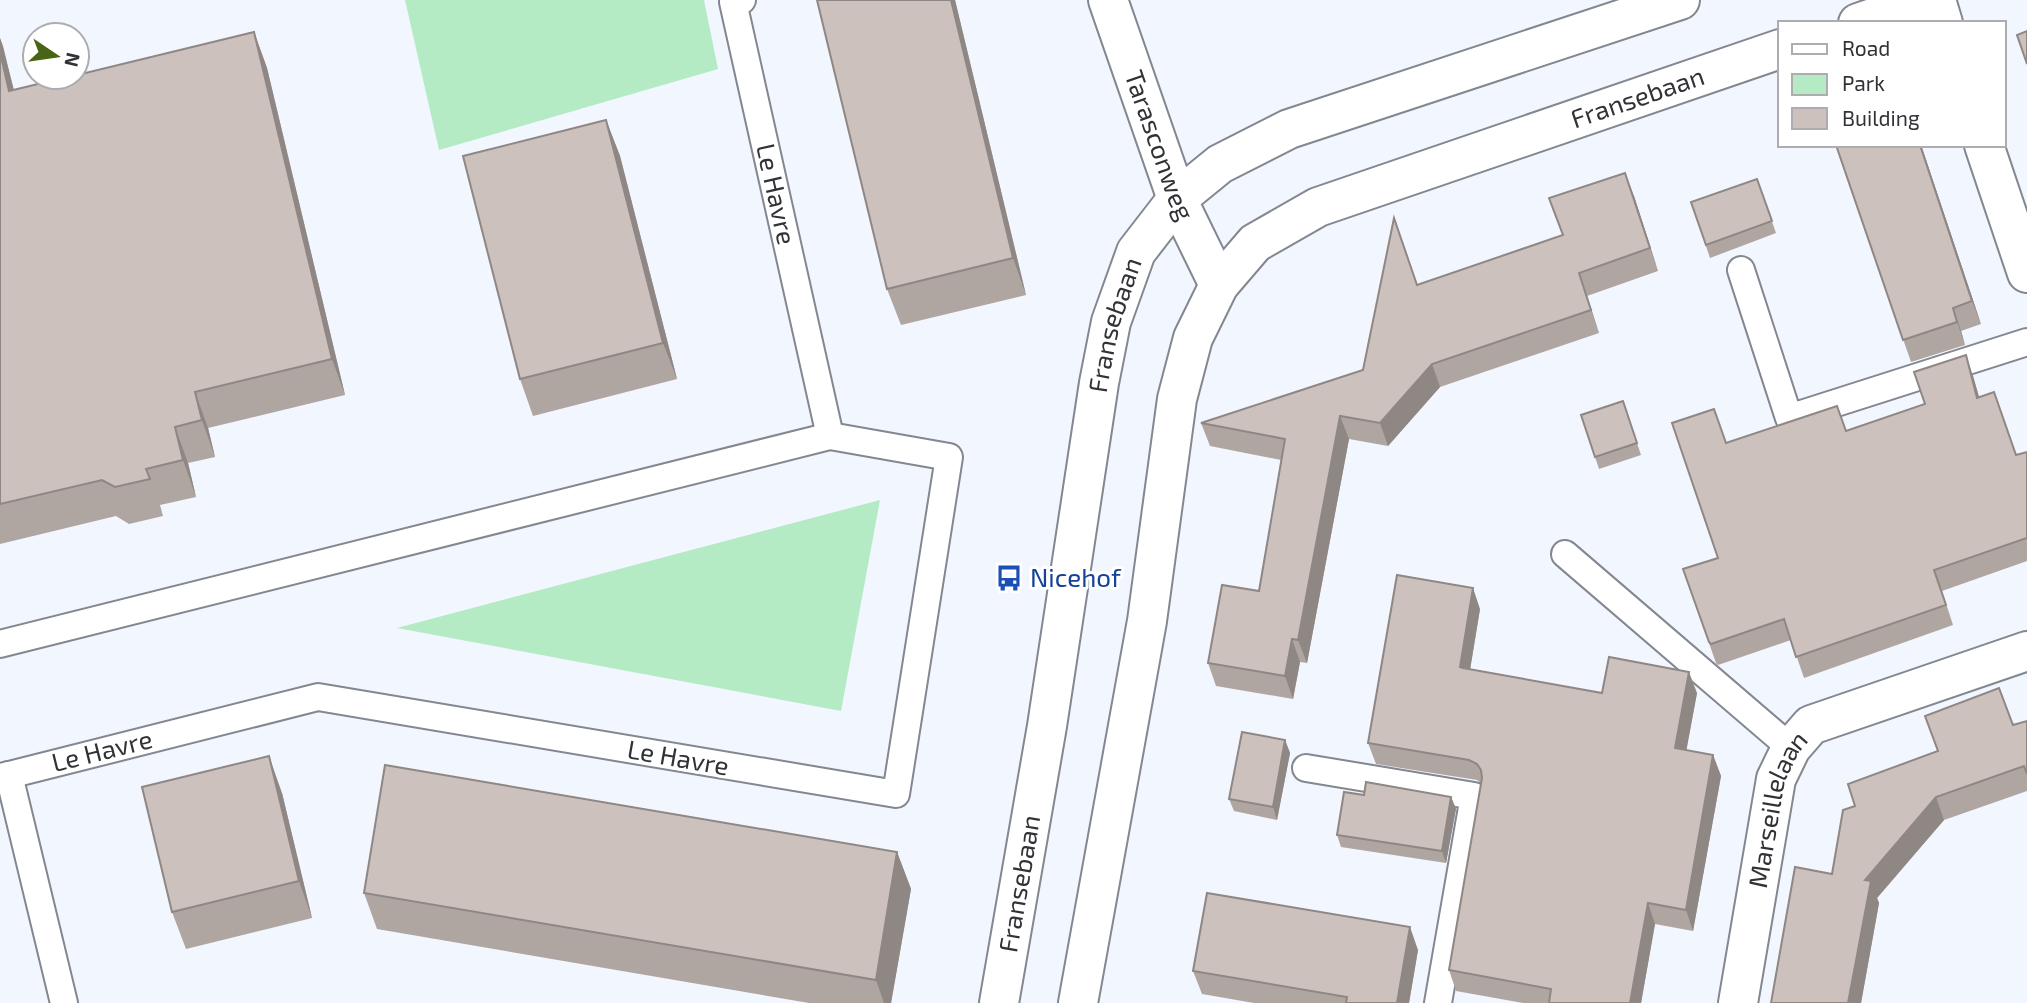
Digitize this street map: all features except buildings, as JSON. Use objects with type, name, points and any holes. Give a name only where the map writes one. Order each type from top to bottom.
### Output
[{"type":"street","name":"Tarasconweg","points":[[1108,0],[1177,199],[1219,285]]},
{"type":"street","name":"Fransebaan","points":[[999,1003],[1047,726],[1099,383],[1111,322],[1136,251],[1177,199],[1220,164],[1289,130],[1680,0]]},
{"type":"street","points":[[1864,21],[1925,0]]},
{"type":"street","points":[[1936,0],[1942,21]]},
{"type":"street","name":"Fransebaan","points":[[1078,1003],[1147,621],[1177,399],[1193,338],[1219,285],[1255,243],[1318,207],[1778,50]]},
{"type":"street","points":[[1985,147],[2027,273]]},
{"type":"street","name":"Marseillelaan","points":[[1738,1003],[1776,779],[1791,748],[1811,725],[2027,651]]},
{"type":"lane","name":"Le Havre","points":[[742,0],[733,2],[830,436]]},
{"type":"lane","points":[[1741,270],[1789,418],[2027,342]]},
{"type":"lane","name":"Le Havre","points":[[0,644],[830,436],[949,457],[896,794],[318,697],[4,776],[64,1003]]},
{"type":"lane","points":[[1565,554],[1791,748]]},
{"type":"lane","points":[[1306,768],[1474,796],[1438,1003]]},
{"type":"green space","points":[[405,0],[704,0],[718,69],[439,150]]},
{"type":"green space","points":[[880,500],[841,711],[397,628]]},
{"type":"place","name":"Nicehof","points":[[1009,578]]}]
